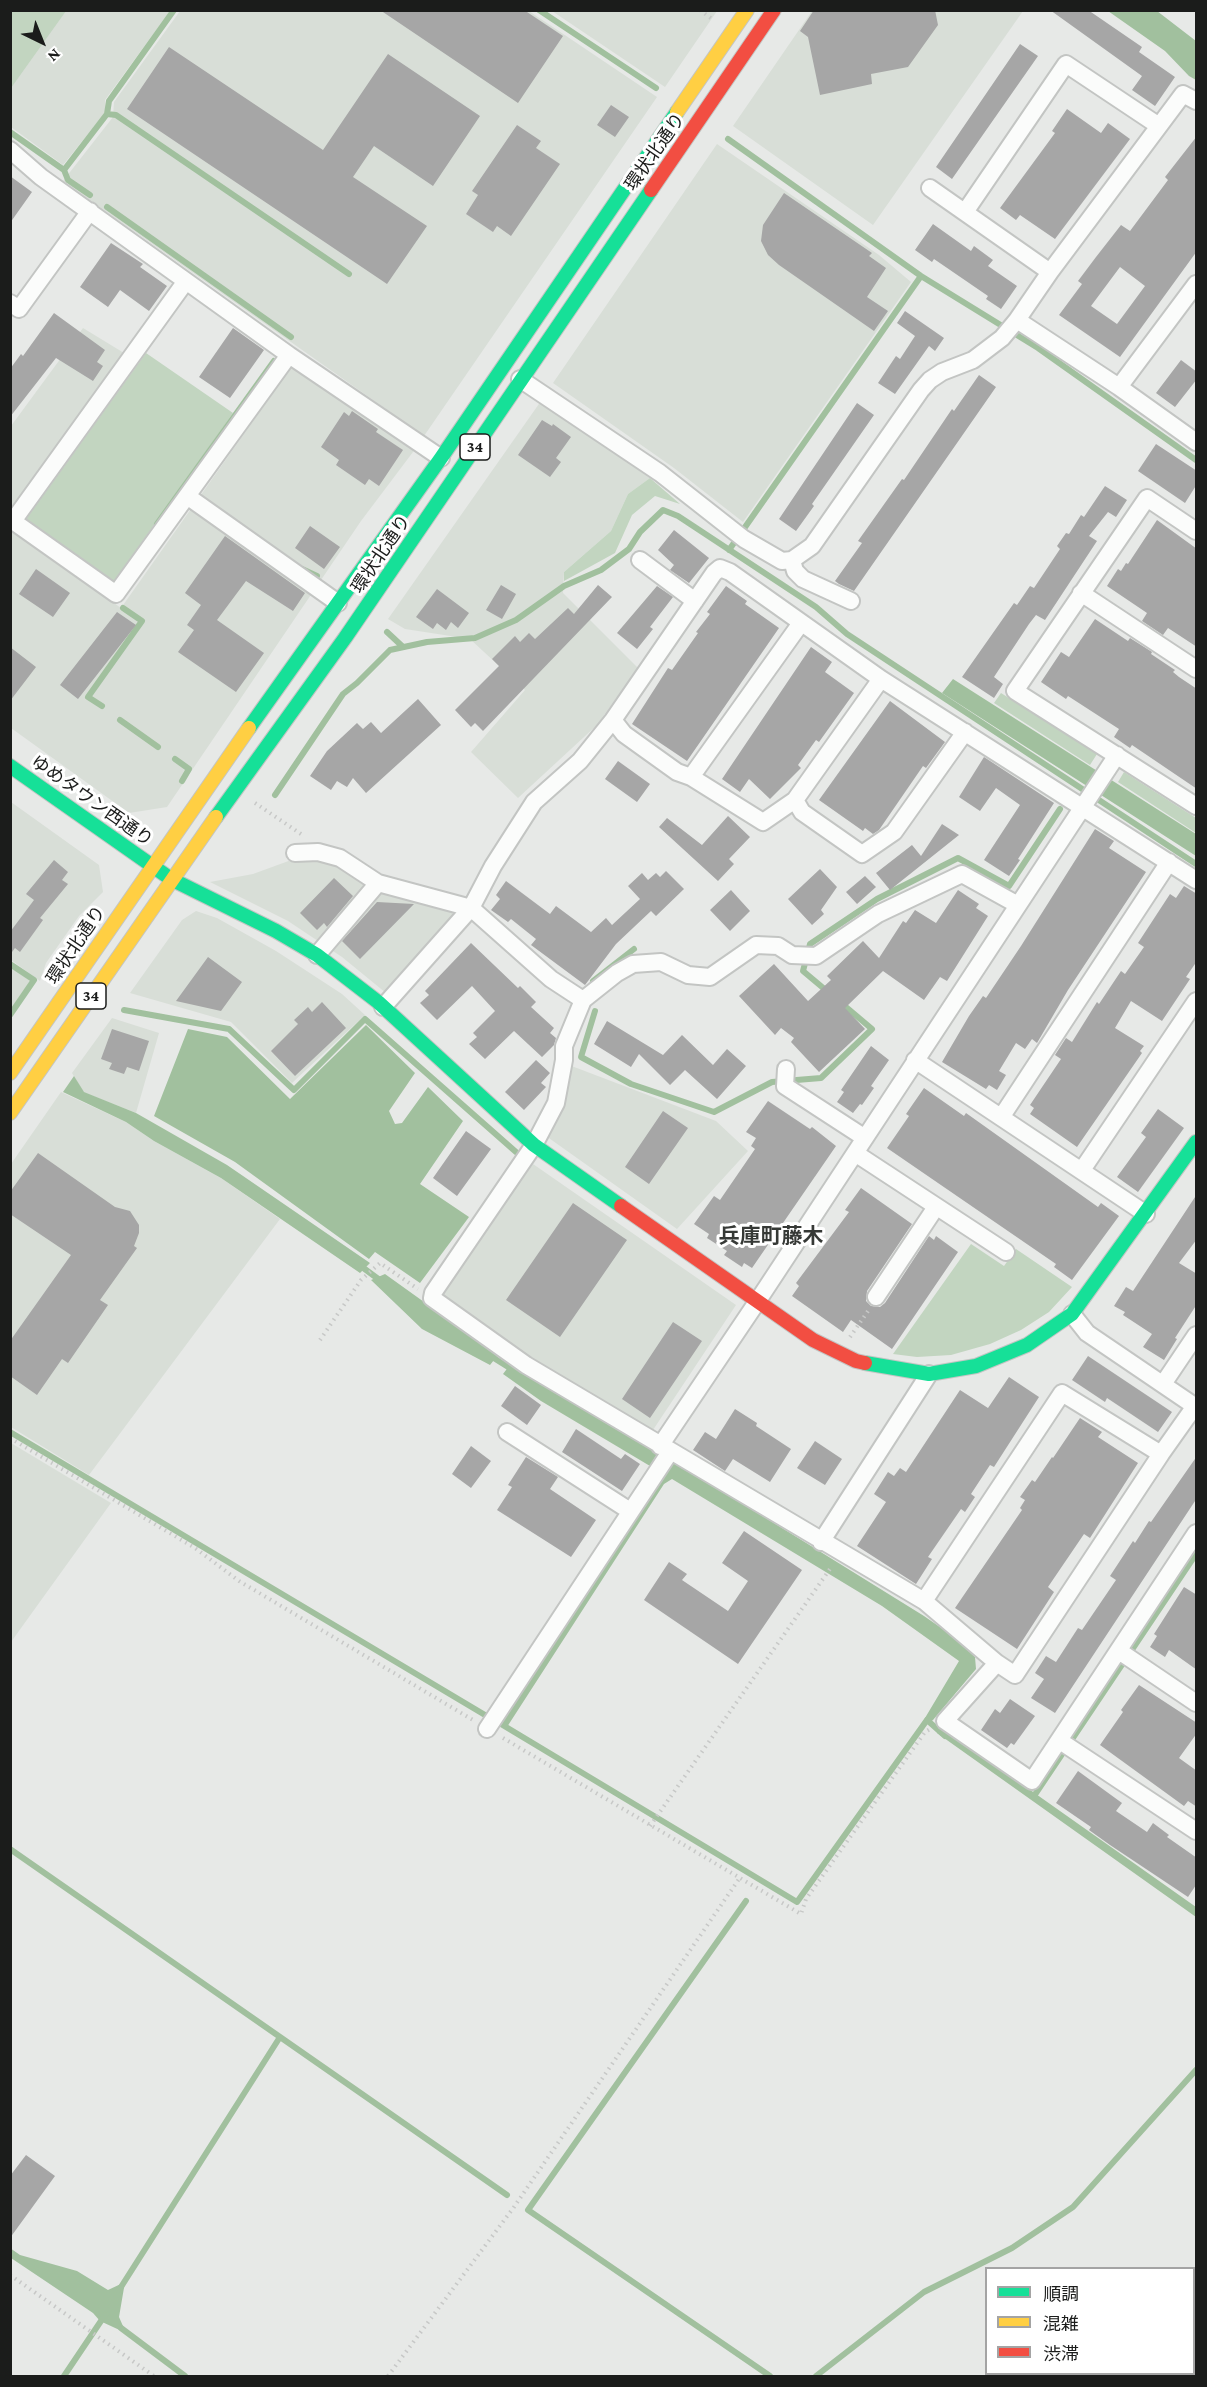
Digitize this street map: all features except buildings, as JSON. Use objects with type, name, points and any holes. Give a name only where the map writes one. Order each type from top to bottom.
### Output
[{"type":"main road","name":"環状北通り","points":[[10,1073],[152,866],[441,458],[747,10]]},
{"type":"main road","name":"環状北通り","points":[[10,1113],[171,879],[345,638],[774,10]]},
{"type":"main road","name":"ゆめタウン西通り","points":[[10,766],[171,879],[276,931],[317,955],[383,1007],[534,1144],[813,1340],[856,1361],[929,1374],[976,1366],[1028,1345],[1072,1314],[1197,1142]]},
{"type":"street","points":[[964,212],[1066,64],[1159,126]]},
{"type":"street","points":[[520,379],[660,472],[740,535],[782,561],[792,560],[812,546],[921,390],[942,372],[973,360],[1002,338],[1183,94],[1197,100]]},
{"type":"street","points":[[10,150],[41,177],[186,281],[441,458]]},
{"type":"street","points":[[930,188],[1050,272]]},
{"type":"street","points":[[13,311],[90,211]]},
{"type":"street","points":[[186,281],[12,520],[116,594],[290,355]]},
{"type":"street","points":[[1119,387],[1197,284]]},
{"type":"street","points":[[1017,320],[1197,442]]},
{"type":"street","points":[[187,496],[338,603]]},
{"type":"street","points":[[1197,531],[1147,498],[1015,692],[1197,806]]},
{"type":"street","points":[[640,560],[695,601]]},
{"type":"street","points":[[792,560],[795,571],[803,579],[851,601]]},
{"type":"street","points":[[383,1007],[471,908],[493,866],[534,802],[580,761],[613,720],[714,573],[720,568],[730,572],[881,679],[1197,880]]},
{"type":"street","points":[[1081,593],[1197,669]]},
{"type":"street","points":[[691,777],[801,623]]},
{"type":"street","points":[[613,720],[624,734],[677,772],[691,777],[763,822],[795,800],[881,679]]},
{"type":"street","points":[[795,800],[802,812],[862,854],[894,832],[965,732]]},
{"type":"street","points":[[487,1729],[655,1472],[665,1449],[757,1302],[1117,755]]},
{"type":"street","points":[[295,853],[318,852],[340,858],[378,883],[471,908],[551,979],[583,1000]]},
{"type":"street","points":[[1002,1116],[1169,862]]},
{"type":"street","points":[[1018,905],[962,874],[878,914],[816,956],[792,954],[778,946],[756,945],[710,977],[688,975],[661,962],[633,964],[617,973],[583,1000],[564,1046],[564,1060],[556,1103],[534,1144],[433,1293],[432,1298],[526,1365],[924,1601],[997,1663],[1015,1675],[1161,1454],[1196,1406],[1087,1333],[1072,1314]]},
{"type":"street","points":[[317,955],[378,883]]},
{"type":"street","points":[[1082,1170],[1197,1001]]},
{"type":"street","points":[[915,1060],[1146,1214]]},
{"type":"street","points":[[785,1077],[865,1138]]},
{"type":"street","points":[[855,1153],[1006,1252]]},
{"type":"street","points":[[876,1298],[936,1207]]},
{"type":"street","points":[[1163,1384],[1197,1335]]},
{"type":"street","points":[[821,1542],[929,1374]]},
{"type":"street","points":[[924,1601],[1062,1393],[1161,1454]]},
{"type":"street","points":[[507,1432],[630,1511]]},
{"type":"street","points":[[997,1663],[945,1721],[1032,1781],[1066,1745],[1192,1552],[1197,1533]]},
{"type":"street","points":[[1125,1655],[1197,1703]]},
{"type":"street","points":[[1066,1745],[1197,1831]]},
{"type":"path","points":[[700,10],[716,21]]},
{"type":"path","points":[[254,802],[305,837],[318,852]]},
{"type":"path","points":[[320,1340],[362,1280],[380,1263],[432,1298]]},
{"type":"path","points":[[845,1345],[876,1298]]},
{"type":"path","points":[[10,1438],[195,1548],[239,1581],[801,1914],[806,1899],[925,1731]]},
{"type":"path","points":[[650,1826],[825,1576]]},
{"type":"path","points":[[388,2376],[514,2207],[739,1879]]},
{"type":"path","points":[[10,2275],[154,2376]]},
{"type":"shaded area","points":[[10,11],[66,11],[11,88]]},
{"type":"shaded area","points":[[11,11],[170,11],[105,100],[105,113],[63,165],[11,127]]},
{"type":"shaded area","points":[[180,11],[529,11],[657,97],[424,436],[63,181],[113,117],[114,102]]},
{"type":"shaded area","points":[[552,11],[717,11],[665,87]]},
{"type":"shaded area","points":[[812,11],[1023,11],[873,225],[733,126]]},
{"type":"shaded area","points":[[1108,11],[1157,11],[1196,41],[1196,80],[1189,76],[1165,51]]},
{"type":"shaded area","points":[[717,144],[879,255],[911,282],[743,522],[674,468],[553,383]]},
{"type":"shaded area","points":[[83,328],[124,353],[14,510],[11,507],[11,426]]},
{"type":"shaded area","points":[[146,353],[233,413],[114,582],[26,519]]},
{"type":"shaded area","points":[[292,366],[416,448],[361,521],[167,807],[129,813],[11,728],[10,529],[121,608]]},
{"type":"shaded area","points":[[541,401],[650,478],[628,494],[611,531],[564,572],[563,593],[638,668],[597,725],[518,798],[471,752],[525,690],[470,639],[405,629],[388,619]]},
{"type":"shaded area","points":[[650,478],[680,504],[655,496],[632,515],[615,553],[564,581],[564,572],[611,531],[628,494]]},
{"type":"shaded area","points":[[953,679],[1196,834],[1196,856],[942,693]]},
{"type":"shaded area","points":[[1001,693],[1097,754],[1090,765],[994,703]]},
{"type":"shaded area","points":[[1124,772],[1196,818],[1196,833],[1118,782]]},
{"type":"shaded area","points":[[11,802],[99,865],[103,892],[79,916],[46,963],[40,981],[11,960]]},
{"type":"shaded area","points":[[294,859],[317,859],[339,865],[447,908],[457,918],[386,993],[342,957],[288,921],[210,882],[253,874]]},
{"type":"shaded area","points":[[196,911],[217,918],[276,951],[342,994],[365,1015],[292,1083],[231,1022],[130,993],[182,920]]},
{"type":"shaded area","points":[[11,967],[30,981],[11,1009]]},
{"type":"shaded area","points":[[112,1018],[159,1033],[136,1113],[83,1092],[72,1073]]},
{"type":"shaded area","points":[[366,1025],[415,1073],[389,1111],[395,1124],[402,1123],[428,1087],[463,1121],[420,1184],[469,1217],[420,1283],[375,1252],[369,1259],[235,1162],[154,1116],[188,1029],[227,1037],[290,1099]]},
{"type":"shaded area","points":[[569,1065],[716,1121],[748,1151],[677,1229],[546,1136]]},
{"type":"shaded area","points":[[74,1076],[84,1092],[136,1113],[227,1165],[370,1263],[360,1273],[221,1178],[154,1141],[126,1122],[63,1092]]},
{"type":"shaded area","points":[[61,1092],[126,1122],[154,1141],[221,1178],[280,1219],[89,1475],[11,1427],[11,1164]]},
{"type":"shaded area","points":[[533,1164],[736,1305],[651,1433],[534,1362],[439,1296]]},
{"type":"shaded area","points":[[971,1244],[1004,1266],[1016,1249],[1072,1287],[1049,1312],[1021,1330],[990,1344],[951,1355],[917,1357],[893,1354]]},
{"type":"shaded area","points":[[385,1274],[498,1355],[490,1365],[422,1329],[371,1280]]},
{"type":"shaded area","points":[[512,1362],[658,1452],[650,1466],[541,1401],[503,1374]]},
{"type":"shaded area","points":[[11,1443],[111,1503],[11,1642]]},
{"type":"shaded area","points":[[674,1461],[924,1616],[950,1634],[975,1657],[976,1669],[933,1720],[926,1725],[922,1723],[959,1661],[882,1606],[672,1479],[664,1484],[507,1727],[501,1724],[658,1482]]},
{"type":"shaded area","points":[[941,1727],[1196,1907],[1196,1917],[937,1733]]},
{"type":"shaded area","points":[[10,2248],[20,2255],[77,2271],[108,2290],[125,2282],[119,2317],[126,2333],[100,2321],[93,2313],[11,2258]]},
{"type":"waterway","points":[[10,132],[64,170],[107,114],[109,101],[174,10]]},
{"type":"waterway","points":[[539,10],[656,88]]},
{"type":"waterway","points":[[107,114],[116,115],[349,274]]},
{"type":"waterway","points":[[728,139],[921,276],[1038,348],[1196,460]]},
{"type":"waterway","points":[[64,170],[68,180],[90,195]]},
{"type":"waterway","points":[[107,207],[291,337]]},
{"type":"waterway","points":[[729,550],[921,276]]},
{"type":"waterway","points":[[157,524],[274,361]]},
{"type":"waterway","points":[[275,795],[343,694],[390,650],[427,642],[475,638],[516,620],[564,586],[601,570],[629,549],[640,532],[663,510],[678,516],[816,607],[847,634],[1196,864]]},
{"type":"waterway","points":[[302,569],[317,576]]},
{"type":"waterway","points":[[102,706],[88,697],[142,621],[123,608]]},
{"type":"waterway","points":[[387,632],[402,646]]},
{"type":"waterway","points":[[120,720],[158,747]]},
{"type":"waterway","points":[[175,759],[189,769],[182,781]]},
{"type":"waterway","points":[[828,992],[803,971],[810,944],[877,899],[958,858],[1009,886],[1060,809]]},
{"type":"waterway","points":[[593,981],[634,949]]},
{"type":"waterway","points":[[10,964],[34,980],[10,1015]]},
{"type":"waterway","points":[[595,1011],[581,1057],[631,1084],[714,1112],[772,1082],[821,1078],[872,1029],[840,1002]]},
{"type":"waterway","points":[[124,1010],[229,1029],[294,1090],[365,1019],[516,1152]]},
{"type":"waterway","points":[[358,1264],[381,1281]]},
{"type":"waterway","points":[[489,1355],[513,1370]]},
{"type":"waterway","points":[[10,1432],[485,1715]]},
{"type":"waterway","points":[[1034,1796],[1196,1554]]},
{"type":"waterway","points":[[928,1719],[945,1736]]},
{"type":"waterway","points":[[501,1724],[797,1902],[927,1720]]},
{"type":"waterway","points":[[10,1849],[507,2195]]},
{"type":"waterway","points":[[746,1901],[528,2210],[770,2376]]},
{"type":"waterway","points":[[121,2287],[280,2037]]},
{"type":"waterway","points":[[816,2376],[924,2292],[1012,2248],[1073,2207],[1196,2070]]},
{"type":"waterway","points":[[64,2376],[105,2315]]},
{"type":"waterway","points":[[121,2328],[185,2376]]},
{"type":"traffic: fast","points":[[249,728],[441,458],[677,112]]},
{"type":"traffic: fast","points":[[216,817],[345,638],[651,190]]},
{"type":"traffic: fast","points":[[10,766],[171,879],[276,931],[317,955],[378,1002],[534,1145],[621,1206]]},
{"type":"traffic: fast","points":[[865,1363],[929,1374],[976,1366],[1027,1345],[1072,1314],[1196,1142]]},
{"type":"traffic: slow","points":[[677,112],[747,10]]},
{"type":"traffic: slow","points":[[10,1073],[249,728]]},
{"type":"traffic: slow","points":[[10,1113],[216,817]]},
{"type":"traffic: jam","points":[[651,190],[774,10]]},
{"type":"traffic: jam","points":[[621,1206],[813,1340],[856,1361],[865,1363]]},
{"type":"district","name":"兵庫町藤木","points":[[771,1237]]}]
